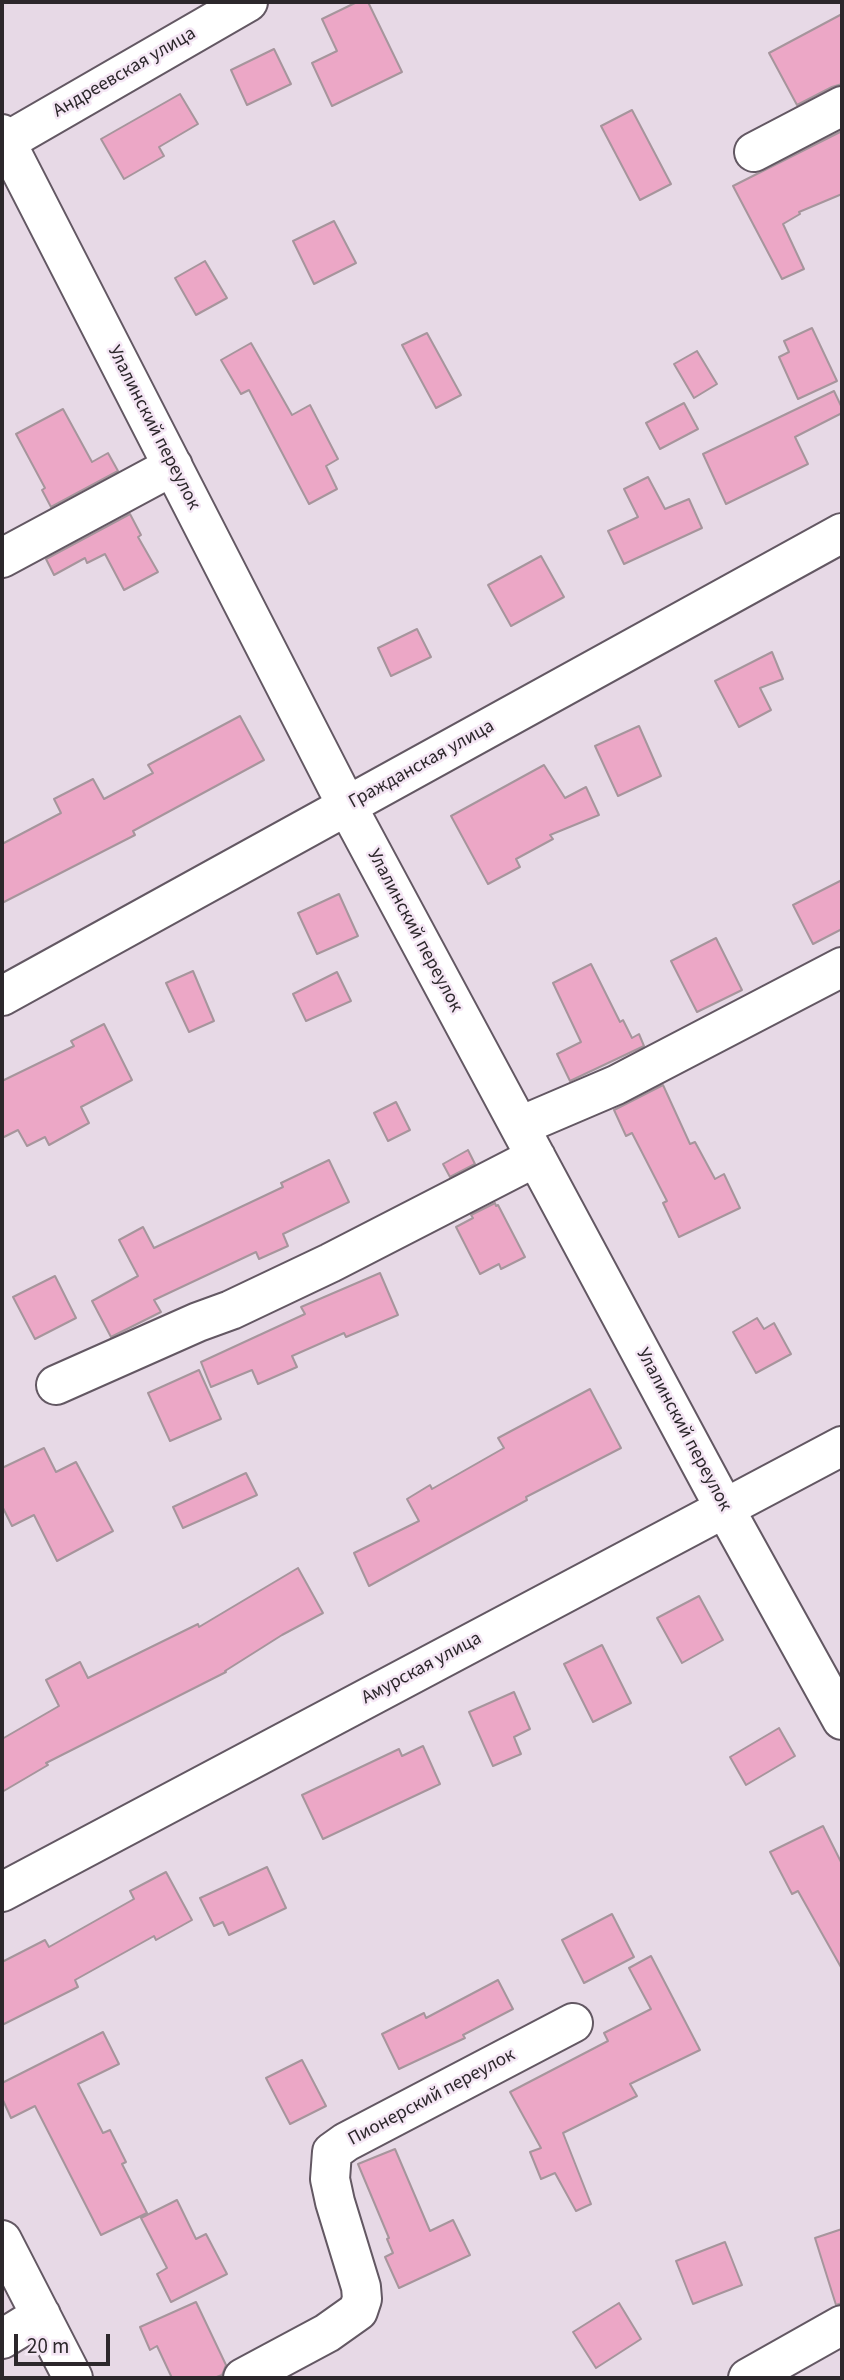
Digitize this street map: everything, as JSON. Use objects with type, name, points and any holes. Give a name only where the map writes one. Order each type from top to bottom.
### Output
[{"type":"street","name":"Андреевская улица","points":[[3,140],[248,2]]},
{"type":"street","points":[[754,152],[842,106]]},
{"type":"street","name":"Улалинский переулок","points":[[3,140],[347,806],[725,1509],[842,1720]]},
{"type":"street","points":[[2,558],[173,466]]},
{"type":"street","name":"Гражданская улица","points":[[2,996],[842,533]]},
{"type":"street","points":[[56,1385],[198,1322],[232,1310],[330,1263],[616,1085],[842,967]]},
{"type":"street","name":"Амурская улица","points":[[2,1892],[842,1446]]},
{"type":"street","name":"Пионерский переулок","points":[[243,2378],[327,2333],[358,2311],[362,2299],[361,2287],[330,2179],[332,2152],[346,2142],[573,2024]]},
{"type":"street","points":[[2,2240],[73,2378]]},
{"type":"street","points":[[2,2339],[41,2315]]},
{"type":"street","points":[[748,2378],[842,2325]]},
{"type":"building","points":[[357,2],[368,2],[402,72],[332,106],[312,63],[337,51],[322,19]]},
{"type":"building","points":[[842,14],[842,84],[797,105],[769,53]]},
{"type":"building","points":[[274,49],[291,84],[247,105],[231,70]]},
{"type":"building","points":[[180,94],[198,124],[159,147],[164,156],[124,179],[101,139]]},
{"type":"building","points":[[632,110],[671,184],[640,200],[601,126]]},
{"type":"building","points":[[842,131],[842,194],[799,212],[800,214],[783,224],[804,269],[782,279],[733,186]]},
{"type":"building","points":[[334,221],[356,263],[314,284],[293,241]]},
{"type":"building","points":[[205,261],[227,298],[196,315],[175,278]]},
{"type":"building","points":[[812,328],[837,381],[798,399],[779,357],[789,352],[784,341]]},
{"type":"building","points":[[427,333],[461,395],[436,408],[402,345]]},
{"type":"building","points":[[251,343],[292,415],[310,405],[338,459],[326,466],[337,489],[309,504],[249,390],[241,394],[221,360]]},
{"type":"building","points":[[697,351],[717,384],[694,398],[674,364]]},
{"type":"building","points":[[834,391],[842,413],[795,437],[808,464],[726,504],[703,454]]},
{"type":"building","points":[[684,403],[698,429],[660,449],[646,423]]},
{"type":"building","points":[[63,409],[92,462],[108,453],[118,471],[51,507],[42,490],[45,488],[16,434]]},
{"type":"building","points":[[648,477],[665,509],[689,499],[702,528],[624,564],[608,531],[638,517],[624,489]]},
{"type":"building","points":[[130,514],[141,535],[138,537],[158,572],[124,590],[105,554],[87,563],[85,558],[54,575],[46,559]]},
{"type":"building","points":[[541,556],[564,597],[511,626],[488,585]]},
{"type":"building","points":[[417,629],[431,657],[391,676],[378,648]]},
{"type":"building","points":[[772,652],[783,679],[760,688],[771,710],[739,727],[715,681]]},
{"type":"building","points":[[240,716],[264,760],[133,831],[135,835],[2,903],[2,844],[61,813],[54,799],[93,779],[104,799],[153,773],[148,765]]},
{"type":"building","points":[[639,726],[661,776],[618,796],[595,746]]},
{"type":"building","points":[[544,765],[565,798],[586,787],[599,815],[550,835],[553,839],[516,859],[520,867],[488,884],[451,816]]},
{"type":"building","points":[[842,880],[842,929],[813,944],[793,905]]},
{"type":"building","points":[[339,894],[358,936],[317,954],[298,913]]},
{"type":"building","points":[[716,938],[742,990],[697,1012],[671,961]]},
{"type":"building","points":[[591,964],[620,1022],[623,1020],[632,1038],[639,1034],[644,1046],[570,1081],[557,1054],[581,1042],[553,983]]},
{"type":"building","points":[[193,971],[214,1021],[189,1032],[166,983]]},
{"type":"building","points":[[337,972],[351,1001],[306,1021],[293,994]]},
{"type":"building","points":[[104,1024],[132,1080],[81,1107],[89,1123],[49,1145],[45,1137],[27,1146],[18,1130],[2,1138],[2,1081],[74,1046],[71,1041]]},
{"type":"building","points":[[663,1085],[690,1144],[695,1142],[715,1179],[724,1174],[740,1208],[679,1237],[663,1203],[667,1201],[632,1133],[626,1136],[614,1110]]},
{"type":"building","points":[[396,1102],[410,1130],[388,1141],[374,1113]]},
{"type":"building","points":[[468,1150],[475,1164],[450,1177],[443,1164]]},
{"type":"building","points":[[329,1160],[349,1202],[283,1234],[288,1246],[259,1259],[256,1252],[154,1300],[161,1312],[111,1337],[92,1301],[138,1276],[119,1240],[143,1227],[154,1248],[283,1187],[281,1183]]},
{"type":"building","points":[[495,1203],[525,1257],[501,1269],[499,1264],[480,1274],[456,1227],[473,1218],[471,1215]]},
{"type":"building","points":[[380,1273],[398,1315],[346,1337],[344,1333],[292,1356],[297,1367],[258,1384],[252,1370],[211,1387],[201,1362],[305,1314],[301,1307]]},
{"type":"building","points":[[55,1276],[76,1318],[35,1339],[13,1297]]},
{"type":"building","points":[[757,1318],[764,1329],[774,1323],[791,1354],[756,1373],[733,1332]]},
{"type":"building","points":[[199,1370],[221,1419],[170,1441],[148,1393]]},
{"type":"building","points":[[590,1389],[621,1448],[526,1497],[527,1500],[369,1586],[354,1553],[419,1521],[407,1499],[430,1485],[432,1489],[504,1448],[498,1438]]},
{"type":"building","points":[[44,1448],[56,1472],[76,1462],[113,1531],[57,1561],[34,1515],[12,1526],[2,1506],[2,1468]]},
{"type":"building","points":[[246,1473],[257,1495],[183,1528],[173,1507]]},
{"type":"building","points":[[298,1568],[323,1613],[282,1635],[226,1672],[46,1763],[48,1765],[2,1792],[2,1739],[59,1706],[46,1680],[80,1662],[88,1678],[198,1624],[199,1627]]},
{"type":"building","points":[[699,1596],[723,1640],[682,1663],[657,1618]]},
{"type":"building","points":[[602,1645],[631,1703],[593,1722],[564,1664]]},
{"type":"building","points":[[514,1692],[530,1729],[514,1737],[521,1754],[493,1766],[469,1712]]},
{"type":"building","points":[[779,1728],[795,1756],[746,1785],[730,1757]]},
{"type":"building","points":[[423,1746],[440,1784],[323,1839],[302,1795],[399,1749],[402,1756]]},
{"type":"building","points":[[823,1826],[842,1864],[842,1969],[798,1891],[792,1894],[770,1852]]},
{"type":"building","points":[[267,1867],[286,1908],[229,1935],[223,1922],[214,1926],[200,1898]]},
{"type":"building","points":[[166,1872],[192,1920],[156,1940],[154,1936],[75,1980],[78,1987],[2,2025],[2,1962],[45,1940],[49,1947],[134,1899],[130,1891]]},
{"type":"building","points":[[612,1914],[634,1957],[584,1983],[562,1940]]},
{"type":"building","points":[[651,1956],[700,2050],[630,2084],[637,2096],[563,2133],[591,2204],[576,2211],[555,2173],[541,2179],[530,2152],[541,2148],[510,2092],[608,2041],[604,2033],[651,2009],[629,1968]]},
{"type":"building","points":[[498,1980],[513,2009],[463,2035],[465,2038],[399,2069],[382,2034],[424,2013],[426,2018]]},
{"type":"building","points":[[103,2032],[119,2064],[78,2084],[103,2133],[110,2130],[126,2162],[122,2164],[147,2213],[101,2235],[35,2106],[11,2118],[2,2098],[2,2083]]},
{"type":"building","points":[[302,2060],[326,2106],[290,2124],[266,2078]]},
{"type":"building","points":[[395,2149],[430,2231],[453,2220],[470,2255],[399,2288],[385,2257],[393,2253],[387,2239],[389,2238],[358,2164]]},
{"type":"building","points":[[177,2200],[196,2239],[206,2234],[227,2274],[171,2302],[157,2274],[167,2268],[141,2218]]},
{"type":"building","points":[[842,2229],[842,2303],[836,2305],[815,2238]]},
{"type":"building","points":[[725,2242],[742,2285],[693,2304],[676,2261]]},
{"type":"building","points":[[196,2302],[226,2365],[222,2375],[214,2378],[172,2378],[157,2346],[150,2350],[140,2327]]},
{"type":"building","points":[[619,2303],[641,2339],[596,2368],[573,2332]]}]
